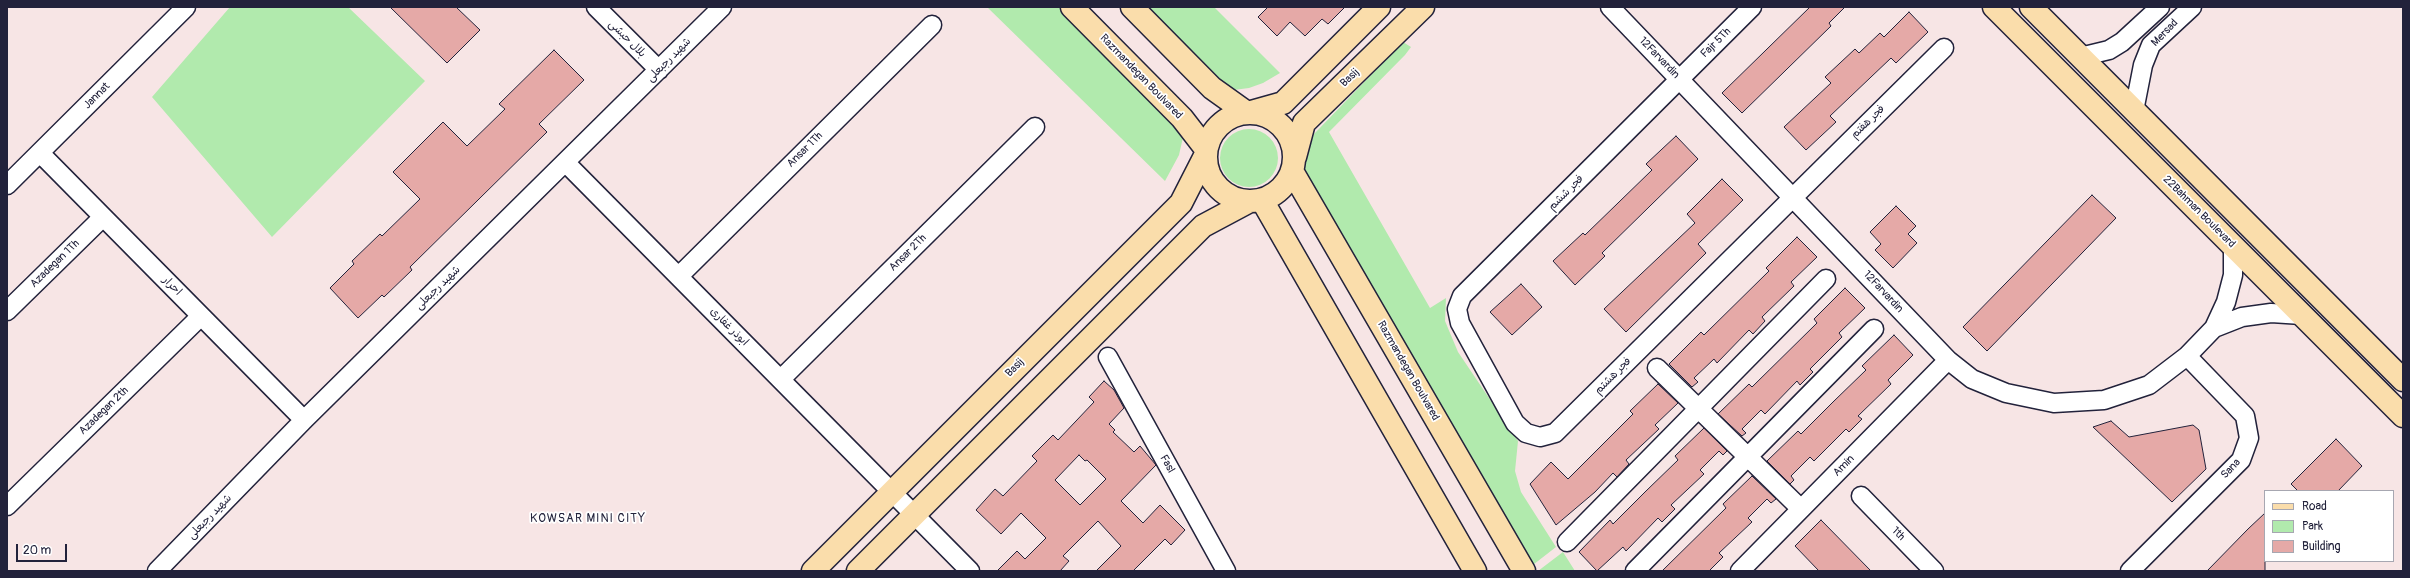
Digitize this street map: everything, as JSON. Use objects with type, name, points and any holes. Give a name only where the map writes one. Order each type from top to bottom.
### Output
[{"type":"main road","name":"Razmandegan Boulvared","points":[[1072,7],[1182,118],[1205,153]]},
{"type":"main road","points":[[858,571],[1203,226],[1281,189],[1294,165],[1292,141],[1282,126],[1268,116],[1249,113],[1212,88],[1132,7]]},
{"type":"main road","points":[[1255,201],[1231,198],[1217,188],[1208,173],[1205,153],[1211,135],[1220,124],[1233,116],[1283,103],[1379,7]]},
{"type":"main road","name":"Basij","points":[[1294,165],[1304,123],[1422,7]]},
{"type":"main road","name":"22Bahman Boulevard","points":[[1994,7],[2403,416]]},
{"type":"main road","points":[[2031,7],[2403,380]]},
{"type":"main road","name":"Basij","points":[[813,571],[1181,203],[1205,153]]},
{"type":"main road","name":"Razmandegan Boulvared","points":[[1294,165],[1524,571]]},
{"type":"main road","points":[[1255,201],[1475,571]]},
{"type":"street","name":"Jannat","points":[[7,185],[186,7]]},
{"type":"street","name":"بلال حبشی","points":[[596,7],[659,70]]},
{"type":"street","name":"شهید رجبعلی","points":[[157,571],[304,420],[566,163],[722,7]]},
{"type":"street","name":"12Farvardin","points":[[1610,7],[1793,196],[1948,360],[1972,379],[2006,393],[2054,403],[2104,400],[2149,385],[2187,356],[2214,328]]},
{"type":"street","name":"Fajr 5Th","points":[[1680,80],[1752,7]]},
{"type":"street","name":"Mersad","points":[[2080,57],[2109,50],[2122,42],[2160,7]]},
{"type":"street","name":"Mersad","points":[[2134,111],[2143,66],[2152,45],[2192,7]]},
{"type":"street","name":"Ansar 1Th","points":[[679,276],[932,24]]},
{"type":"street","name":"فجر هفتم","points":[[1793,196],[1944,48]]},
{"type":"street","name":"فجر ششم","points":[[1457,310],[1462,296],[1680,80]]},
{"type":"street","name":"Ansar 2Th","points":[[781,379],[1035,127]]},
{"type":"street","name":"احرار","points":[[40,153],[304,420]]},
{"type":"street","name":"ابوذر غفاری","points":[[566,163],[781,379],[891,493],[970,571]]},
{"type":"street","name":"فجر هشتم","points":[[1457,310],[1460,323],[1515,423],[1526,433],[1540,437],[1555,433],[1793,196]]},
{"type":"street","name":"Azadegan 1Th","points":[[7,311],[104,217]]},
{"type":"street","points":[[2214,328],[2226,302],[2233,275],[2233,246]]},
{"type":"street","points":[[1567,542],[1826,280]]},
{"type":"street","points":[[2214,328],[2242,317],[2271,313],[2302,315]]},
{"type":"street","name":"Azadegan 2th","points":[[7,506],[201,316]]},
{"type":"street","points":[[1635,571],[1874,329]]},
{"type":"street","name":"Sana","points":[[2130,571],[2241,460],[2249,438],[2245,416],[2187,356]]},
{"type":"street","name":"Fasl","points":[[1108,357],[1226,571]]},
{"type":"street","name":"Amin","points":[[1740,571],[1948,360]]},
{"type":"street","points":[[1657,368],[1801,509]]},
{"type":"street","name":"1th","points":[[1861,496],[1934,571]]},
{"type":"green space","points":[[230,7],[348,7],[425,81],[272,237],[152,97]]},
{"type":"green space","points":[[987,7],[1071,7],[1186,124],[1179,155],[1165,181]]},
{"type":"green space","points":[[1133,7],[1214,7],[1280,73],[1263,83],[1249,88],[1218,92]]},
{"type":"green space","points":[[1403,42],[1411,47],[1405,55],[1329,132],[1430,308],[1446,298],[1445,321],[1458,352],[1518,441],[1515,471],[1521,492],[1556,547],[1529,568],[1303,168],[1314,134]]},
{"type":"green space","points":[[1249,129],[1260,131],[1273,142],[1276,147],[1278,158],[1276,169],[1265,182],[1260,185],[1249,187],[1238,185],[1225,174],[1222,169],[1220,158],[1222,147],[1233,134],[1238,131]]},
{"type":"green space","points":[[1563,552],[1575,571],[1538,571]]},
{"type":"building","points":[[390,7],[456,7],[480,30],[447,63]]},
{"type":"building","points":[[1268,7],[1345,7],[1328,24],[1322,19],[1305,36],[1290,22],[1277,36],[1258,17]]},
{"type":"building","points":[[1810,7],[1845,7],[1829,23],[1831,26],[1742,113],[1722,93]]},
{"type":"building","points":[[1909,12],[1928,32],[1896,63],[1891,58],[1830,116],[1836,122],[1806,150],[1784,127],[1831,83],[1825,77],[1855,49],[1859,53],[1880,33],[1884,37]]},
{"type":"building","points":[[554,50],[584,80],[539,124],[547,132],[410,267],[412,270],[384,297],[382,295],[358,318],[330,288],[354,264],[352,261],[380,234],[382,236],[420,199],[393,172],[443,122],[467,146],[505,109],[499,104]]},
{"type":"building","points":[[1676,136],[1698,159],[1602,253],[1605,256],[1575,285],[1553,261],[1583,233],[1585,235],[1652,170],[1646,164]]},
{"type":"building","points":[[1722,179],[1743,200],[1698,244],[1706,253],[1626,332],[1604,309],[1695,223],[1687,214]]},
{"type":"building","points":[[2092,195],[2116,218],[1987,351],[1963,327]]},
{"type":"building","points":[[1896,206],[1916,226],[1908,234],[1917,243],[1893,268],[1875,250],[1881,244],[1870,232]]},
{"type":"building","points":[[1797,237],[1817,257],[1791,282],[1794,286],[1762,317],[1765,321],[1753,334],[1749,330],[1717,363],[1714,359],[1694,378],[1698,382],[1692,387],[1669,364],[1701,332],[1704,335],[1769,271],[1766,268]]},
{"type":"building","points":[[1521,284],[1542,307],[1512,335],[1490,312]]},
{"type":"building","points":[[1845,288],[1865,308],[1839,333],[1842,337],[1810,369],[1813,372],[1800,385],[1797,381],[1765,414],[1761,410],[1742,429],[1746,433],[1742,436],[1718,414],[1749,384],[1752,387],[1817,323],[1814,319]]},
{"type":"building","points":[[1894,335],[1913,355],[1888,380],[1891,384],[1858,416],[1862,419],[1849,432],[1846,429],[1814,461],[1810,457],[1791,476],[1794,480],[1790,484],[1767,461],[1798,431],[1801,434],[1866,370],[1862,366]]},
{"type":"building","points":[[1104,381],[1114,390],[1124,408],[1109,424],[1115,430],[1113,432],[1134,452],[1140,446],[1156,465],[1121,501],[1143,523],[1160,505],[1185,530],[1171,545],[1165,539],[1133,571],[1096,571],[1121,546],[1098,521],[1063,556],[1069,561],[1060,571],[997,571],[1017,551],[1025,559],[1046,538],[1021,513],[1001,534],[976,510],[995,489],[1003,496],[1037,461],[1032,456],[1053,435],[1058,440],[1094,402],[1089,397]],"holes":[[[1079,455],[1085,461],[1087,460],[1106,479],[1080,505],[1055,480]]]},
{"type":"building","points":[[1658,384],[1678,403],[1655,425],[1659,429],[1626,460],[1629,464],[1617,477],[1613,473],[1595,492],[1556,525],[1530,484],[1551,462],[1568,479],[1633,414],[1630,411]]},
{"type":"building","points":[[2111,421],[2129,437],[2193,425],[2199,430],[2206,469],[2172,502],[2093,427]]},
{"type":"building","points":[[1704,428],[1727,451],[1723,455],[1719,451],[1700,470],[1704,474],[1671,505],[1675,509],[1662,522],[1658,518],[1626,551],[1623,547],[1597,571],[1579,552],[1610,520],[1613,524],[1678,460],[1675,456]]},
{"type":"building","points":[[2336,439],[2362,466],[2339,490],[2297,490],[2291,484]]},
{"type":"building","points":[[1752,476],[1776,499],[1771,503],[1767,499],[1748,518],[1752,522],[1719,553],[1723,557],[1709,571],[1662,571],[1726,508],[1723,504]]},
{"type":"building","points":[[2264,514],[2265,571],[2207,571]]},
{"type":"building","points":[[1821,520],[1871,571],[1819,571],[1795,546]]},
{"type":"district","name":"KOWSAR MINI CITY","points":[[588,519]]}]
